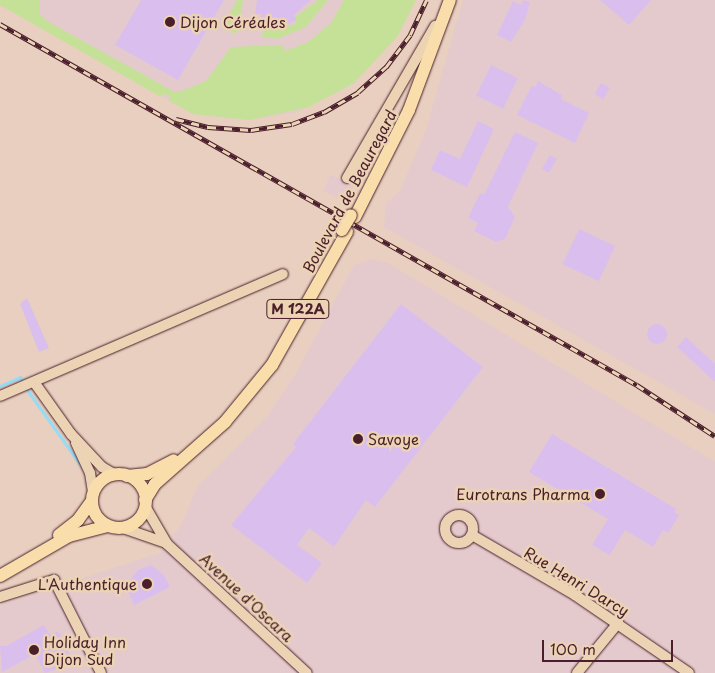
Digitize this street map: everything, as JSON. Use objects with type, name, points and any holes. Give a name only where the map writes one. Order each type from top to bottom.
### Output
[{"type":"main road","name":"Boulevard de Beauregard","points":[[353,216],[404,111],[443,0]]},
{"type":"main road","name":"Boulevard de Beauregard","points":[[253,385],[278,346],[353,216],[409,110],[450,0]]},
{"type":"main road","name":"M 122A","points":[[122,475],[147,474],[174,460],[220,420],[253,385]]},
{"type":"main road","name":"M 122A","points":[[145,503],[155,484],[208,438],[253,385]]},
{"type":"main road","points":[[0,570],[63,533],[92,497],[101,481],[122,475],[138,483],[145,503],[138,520],[123,528],[108,526],[69,536],[0,576]]},
{"type":"main road","points":[[92,497],[96,516],[108,526]]},
{"type":"street","points":[[347,178],[435,26]]},
{"type":"street","points":[[0,396],[283,274]]},
{"type":"street","points":[[34,382],[71,434],[98,463],[122,475]]},
{"type":"street","points":[[71,434],[88,468],[92,497]]},
{"type":"street","name":"Avenue d'Oscara","points":[[145,503],[167,544],[307,673]]},
{"type":"street","name":"Avenue d'Oscara","points":[[123,528],[167,544]]},
{"type":"street","name":"Rue Henri Darcy","points":[[472,535],[618,623],[689,673]]},
{"type":"street","points":[[0,597],[54,580],[101,673]]},
{"type":"street","points":[[577,673],[618,623]]},
{"type":"shaded area","points":[[0,0],[416,0],[397,37],[354,83],[297,112],[249,120],[193,114],[0,5]]},
{"type":"shaded area","points":[[463,0],[715,0],[715,414],[384,227],[386,203],[400,191],[426,130]]},
{"type":"shaded area","points":[[330,175],[354,184],[348,201],[324,192]]},
{"type":"shaded area","points":[[372,259],[388,263],[715,462],[715,673],[0,673],[0,605],[160,553],[183,522],[197,487],[268,415],[295,375],[354,265]]},
{"type":"green space","points":[[0,0],[40,0],[40,14],[47,21],[173,91],[181,91],[206,81],[231,47],[283,45],[285,51],[308,42],[331,23],[344,0],[416,0],[397,37],[354,83],[309,107],[249,120],[193,114],[168,100],[170,97],[164,93],[161,97],[0,5]]},
{"type":"green space","points":[[237,0],[243,0],[240,22],[246,23],[245,29],[232,34],[224,24]]},
{"type":"green space","points":[[318,0],[328,0],[306,27],[277,39],[262,37],[263,30],[296,24],[296,16]]},
{"type":"building","name":"Dijon Céréales","points":[[141,0],[224,0],[178,80],[115,45]]},
{"type":"building","points":[[257,0],[311,0],[294,15],[297,20],[280,27],[278,23],[261,21],[261,14],[255,14]]},
{"type":"building","points":[[523,0],[530,2],[525,20],[511,42],[497,35],[513,1],[521,5]]},
{"type":"building","points":[[600,0],[651,0],[629,25]]},
{"type":"building","points":[[491,65],[518,78],[503,109],[476,96]]},
{"type":"building","points":[[538,81],[562,95],[561,99],[589,113],[575,143],[517,115],[532,85],[535,87]]},
{"type":"building","points":[[601,83],[610,88],[603,99],[595,94]]},
{"type":"building","points":[[478,121],[494,129],[467,187],[431,170],[440,150],[460,159]]},
{"type":"building","points":[[515,132],[538,143],[508,207],[515,217],[505,239],[496,242],[474,231],[478,223],[468,218],[480,193],[484,195]]},
{"type":"building","points":[[550,155],[557,159],[549,173],[542,169]]},
{"type":"building","points":[[579,229],[615,246],[599,281],[563,264]]},
{"type":"building","points":[[27,298],[49,348],[39,352],[20,304]]},
{"type":"building","points":[[401,304],[483,367],[375,507],[366,500],[334,547],[309,528],[297,545],[322,563],[307,583],[231,525],[296,447],[293,444]]},
{"type":"building","points":[[653,324],[661,324],[667,330],[667,338],[661,344],[653,344],[647,338],[647,330]]},
{"type":"building","points":[[686,337],[715,364],[715,382],[677,347]]},
{"type":"building","points":[[552,434],[676,509],[674,512],[679,515],[668,533],[663,530],[653,547],[625,530],[610,555],[592,545],[608,519],[529,472]]},
{"type":"building","points":[[151,565],[164,575],[170,587],[134,605],[125,586],[138,570]]},
{"type":"building","name":"Holiday Inn Dijon Sud","points":[[44,625],[50,635],[58,631],[74,662],[45,673],[35,654],[2,672],[0,646],[6,646]]},
{"type":"waterway","points":[[0,386],[20,377],[23,383]]},
{"type":"waterway","points":[[26,388],[81,465]]},
{"type":"railway","points":[[176,119],[208,127],[251,130],[292,124],[324,112],[358,92],[386,67],[410,35],[426,0]]},
{"type":"railway","points":[[0,24],[637,385],[715,436]]},
{"type":"place","name":"Dijon Céréales","points":[[170,22]]},
{"type":"place","name":"Savoye","points":[[358,439]]},
{"type":"place","name":"Eurotrans Pharma","points":[[600,494]]},
{"type":"place","name":"L'Authentique","points":[[147,584]]},
{"type":"place","name":"Holiday Inn Dijon Sud","points":[[34,650]]}]
